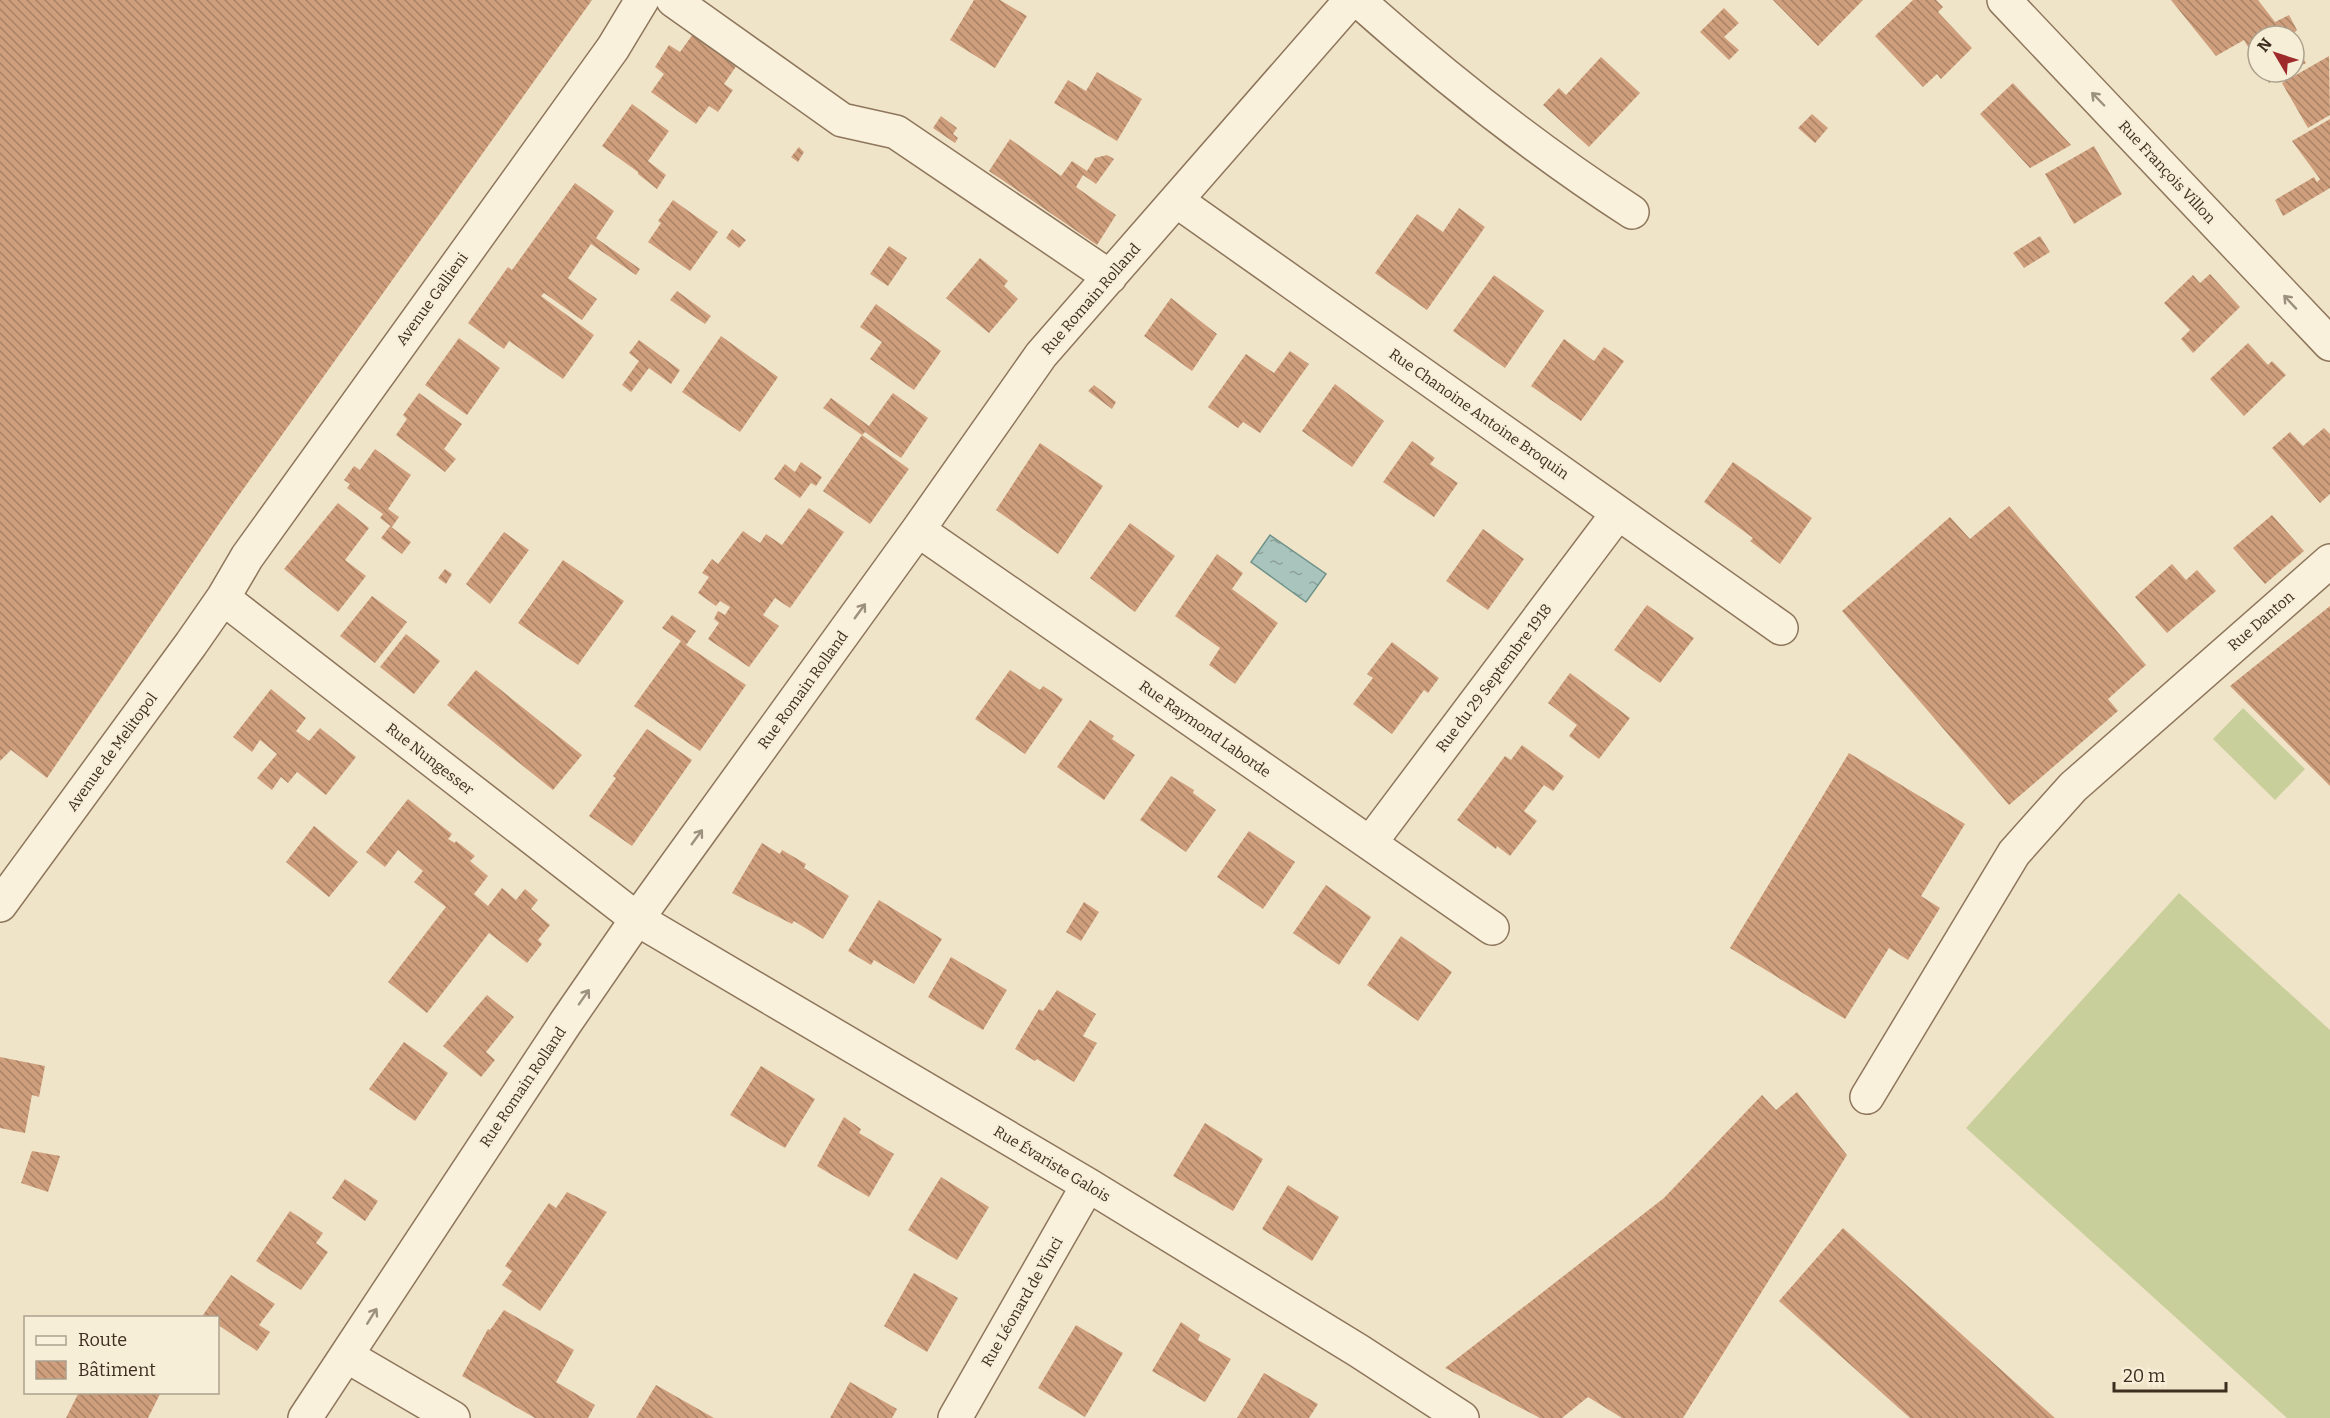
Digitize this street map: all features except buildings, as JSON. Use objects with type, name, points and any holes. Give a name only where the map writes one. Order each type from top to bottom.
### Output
[{"type":"street","name":"Avenue Gallieni","points":[[223,598],[247,558],[613,48],[642,0]]},
{"type":"street","points":[[673,0],[842,120],[896,132],[1110,277]]},
{"type":"street","name":"Rue Romain Rolland","points":[[305,1418],[637,920],[1041,355],[1351,0]]},
{"type":"street","points":[[1358,0],[1438,70],[1571,172],[1632,212]]},
{"type":"street","name":"Rue François Villon","points":[[2004,0],[2330,345]]},
{"type":"street","name":"Rue Chanoine Antoine Broquin","points":[[1177,201],[1780,628]]},
{"type":"street","name":"Rue du 29 Septembre 1918","points":[[1370,843],[1618,513]]},
{"type":"street","name":"Rue Raymond Laborde","points":[[918,530],[1492,928]]},
{"type":"street","name":"Rue Danton","points":[[1867,1097],[2014,853],[2073,787],[2330,561]]},
{"type":"street","name":"Avenue de Melitopol","points":[[0,905],[223,598]]},
{"type":"street","name":"Rue Nungesser","points":[[223,598],[637,920]]},
{"type":"street","name":"Rue Évariste Galois","points":[[637,920],[1088,1185],[1359,1351],[1462,1418]]},
{"type":"street","name":"Rue Léonard de Vinci","points":[[955,1418],[1088,1185]]},
{"type":"street","points":[[347,1356],[453,1418]]},
{"type":"green space","points":[[2243,708],[2305,769],[2275,800],[2213,739]]},
{"type":"green space","points":[[2179,893],[2330,1030],[2330,1418],[2287,1418],[1966,1128]]},
{"type":"water","points":[[1270,535],[1326,574],[1306,602],[1251,562]]}]
